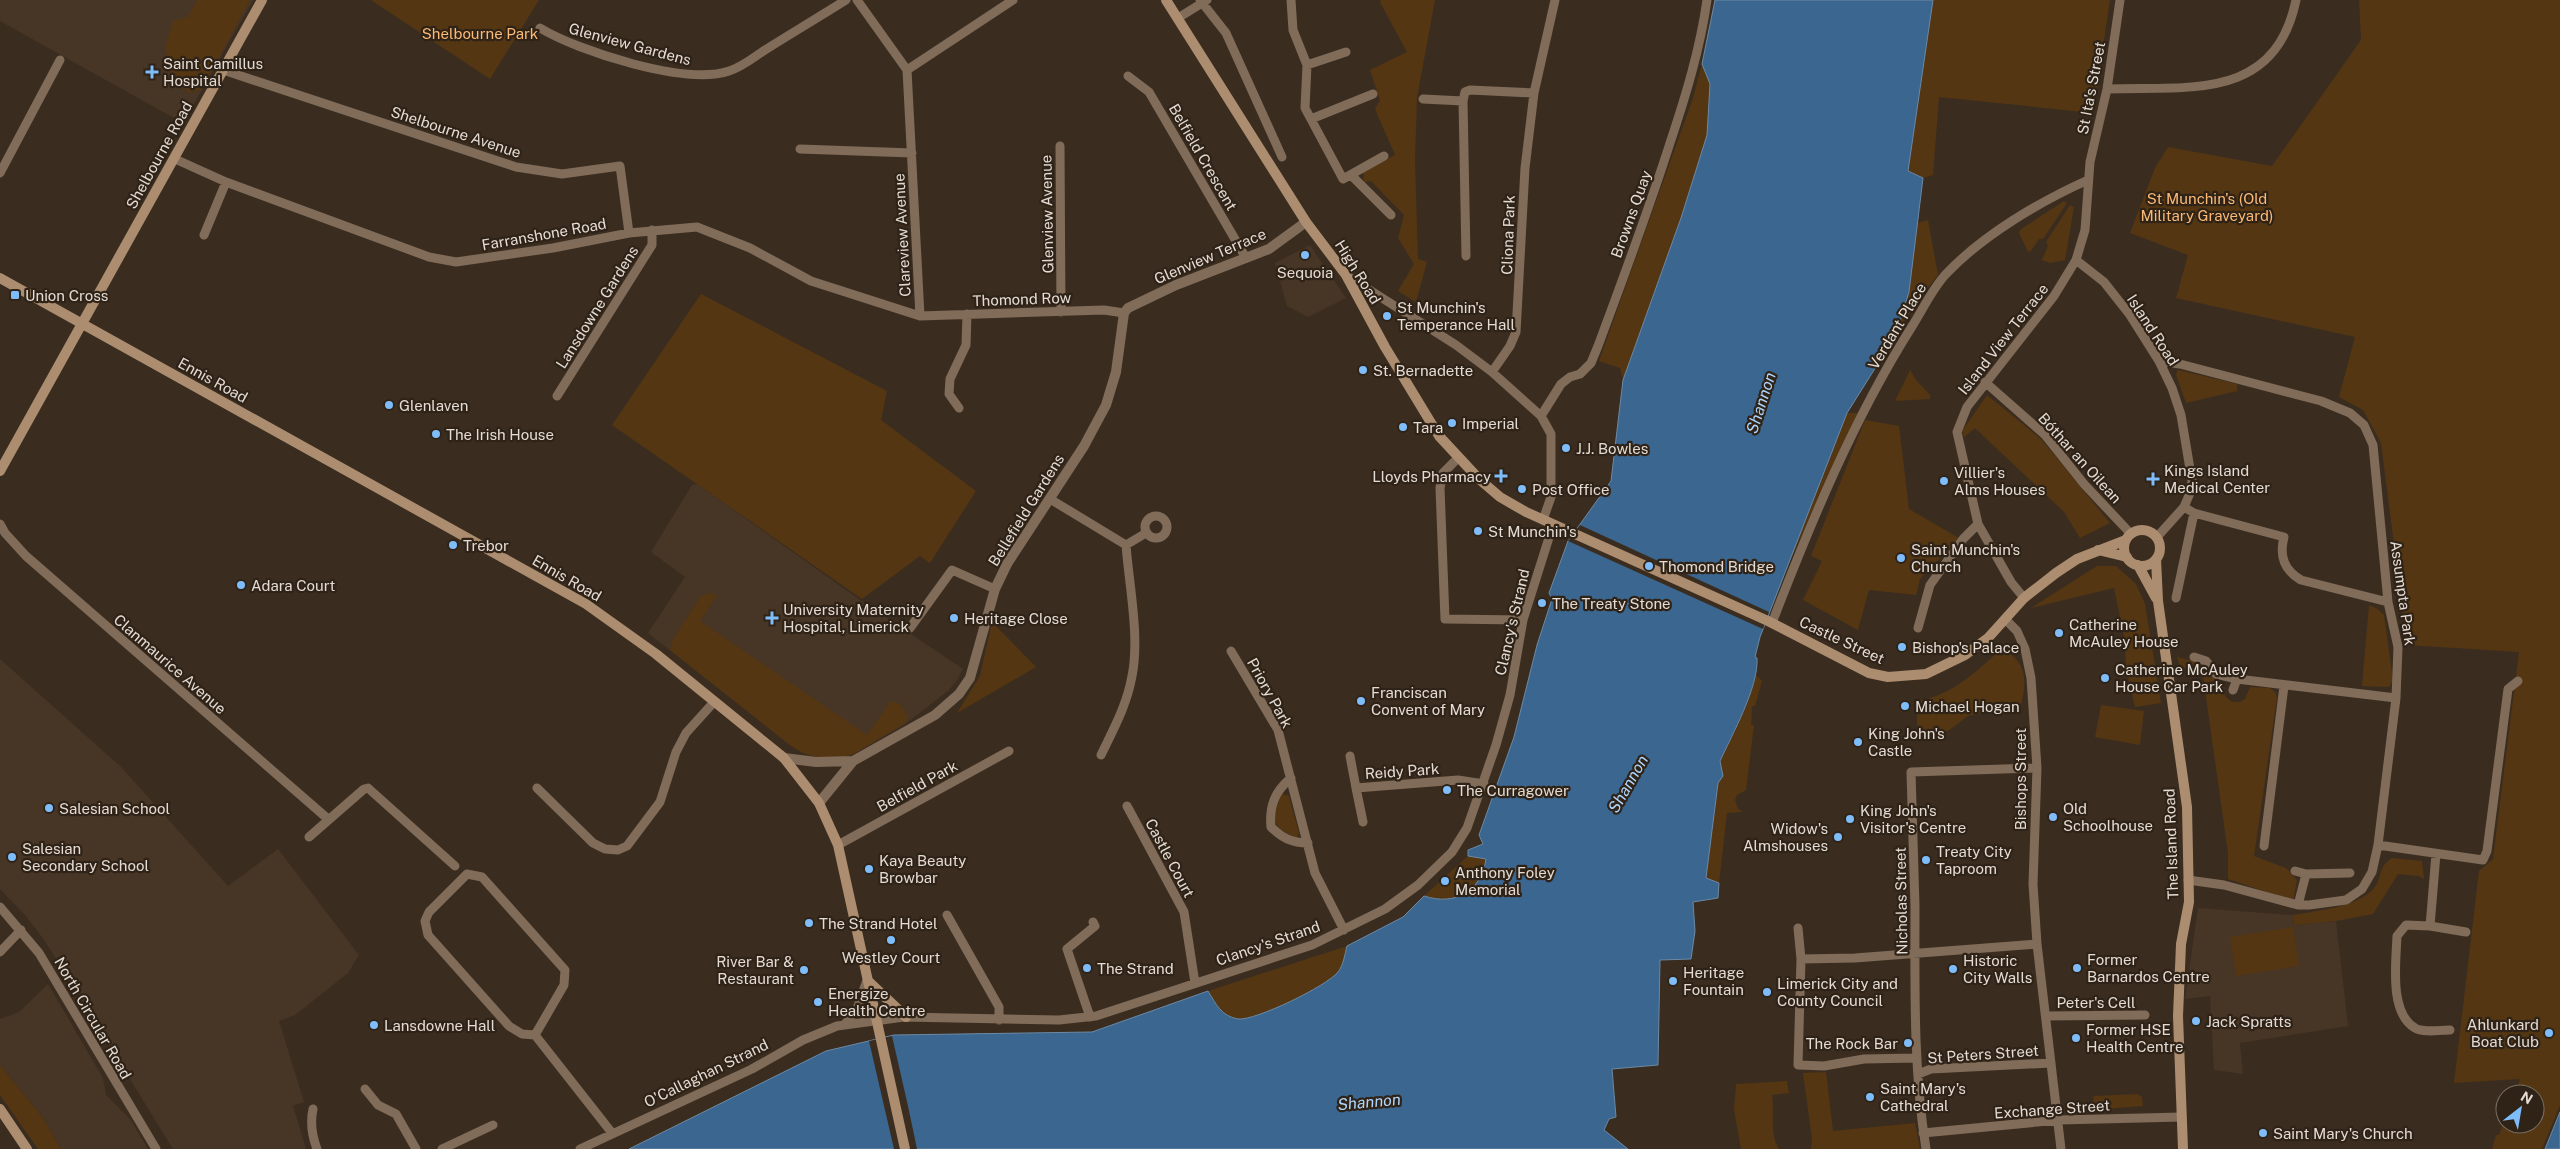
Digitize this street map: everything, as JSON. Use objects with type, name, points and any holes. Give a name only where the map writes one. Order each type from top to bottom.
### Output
[{"type":"main road","name":"Shelbourne Road","points":[[0,471],[262,0]]},
{"type":"main road","name":"High Road","points":[[1166,0],[1306,222],[1346,275],[1439,436],[1458,458],[1500,497],[1543,520],[1770,622]]},
{"type":"main road","name":"Ennis Road","points":[[0,278],[586,604],[656,654],[784,758],[819,802],[838,846],[905,1149]]},
{"type":"main road","points":[[2127,558],[2125,546],[2129,537],[2142,530],[2153,533],[2157,537],[2160,548],[2156,559],[2148,565],[2138,565]]},
{"type":"main road","name":"Castle Street","points":[[1770,622],[1869,673],[1888,678],[1926,674],[1965,655],[2006,620],[2024,598],[2063,568],[2129,537]]},
{"type":"main road","points":[[2098,550],[2127,558],[2138,565],[2158,601]]},
{"type":"main road","name":"The Island Road","points":[[2156,559],[2158,601],[2187,806],[2189,902],[2181,944],[2178,1016],[2183,1149]]},
{"type":"main road","points":[[867,980],[906,1017]]},
{"type":"main road","points":[[0,1109],[28,1149]]},
{"type":"street","name":"Glenview Gardens","points":[[540,28],[559,40],[598,52],[674,72],[704,76],[738,68],[846,0]]},
{"type":"street","points":[[800,148],[912,153],[908,70],[857,0]]},
{"type":"street","points":[[908,70],[1013,0]]},
{"type":"street","points":[[1291,0],[1293,30],[1307,65],[1305,108],[1343,179],[1352,176],[1364,166],[1384,156]]},
{"type":"street","name":"Cliona Park","points":[[1492,372],[1510,346],[1516,332],[1525,168],[1534,93],[1555,0]]},
{"type":"street","name":"Browns Quay","points":[[1541,416],[1561,384],[1570,377],[1580,374],[1590,363],[1598,346],[1650,208],[1691,78],[1702,36],[1707,0]]},
{"type":"street","name":"St Ita's Street","points":[[2088,180],[2090,162],[2106,89],[2120,0]]},
{"type":"street","points":[[2106,89],[2216,85],[2236,79],[2257,68],[2278,49],[2292,19],[2296,0]]},
{"type":"street","points":[[1178,18],[1203,1],[1226,33],[1282,157]]},
{"type":"street","points":[[1307,65],[1346,52]]},
{"type":"street","points":[[0,172],[60,60]]},
{"type":"street","name":"Shelbourne Avenue","points":[[223,70],[516,167],[562,174],[620,166],[629,233]]},
{"type":"street","name":"Belfield Crescent","points":[[1128,76],[1149,92],[1246,258]]},
{"type":"street","points":[[1466,256],[1463,101],[1465,92],[1470,90],[1534,93]]},
{"type":"street","points":[[1311,120],[1374,94]]},
{"type":"street","points":[[1423,99],[1463,101]]},
{"type":"street","name":"Glenview Avenue","points":[[1060,146],[1062,312]]},
{"type":"street","name":"Clareview Avenue","points":[[912,153],[920,316]]},
{"type":"street","name":"Farranshone Road","points":[[175,159],[226,182],[429,258],[456,262],[553,248],[629,233],[697,227],[750,248],[811,280],[920,316]]},
{"type":"street","points":[[1352,176],[1390,215]]},
{"type":"street","points":[[2076,260],[2085,230],[2088,180]]},
{"type":"street","name":"Verdant Place","points":[[1770,622],[1832,477],[1868,403],[1903,340],[1945,275],[1978,245],[2050,197],[2088,180]]},
{"type":"street","points":[[204,235],[226,182]]},
{"type":"street","name":"Glenview Terrace","points":[[1124,314],[1128,308],[1176,285],[1269,249],[1306,222]]},
{"type":"street","name":"Lansdowne Gardens","points":[[557,396],[652,245],[652,230]]},
{"type":"street","name":"Island Road","points":[[2076,260],[2104,282],[2130,315],[2159,361],[2172,388],[2181,415],[2192,481],[2184,508],[2157,537]]},
{"type":"street","name":"Island View Terrace","points":[[2024,598],[2011,582],[1978,524],[1957,432],[1967,407],[2054,296],[2076,260]]},
{"type":"street","points":[[1346,275],[1456,345],[1492,372],[1541,416],[1551,434],[1551,498],[1543,520]]},
{"type":"street","points":[[1360,300],[1373,292]]},
{"type":"street","name":"Thomond Row","points":[[920,316],[1104,310],[1124,314]]},
{"type":"street","points":[[959,408],[949,394],[949,387],[950,379],[966,344],[966,314]]},
{"type":"street","name":"Bellefield Gardens","points":[[819,802],[854,762],[935,715],[959,694],[970,678],[996,589],[1007,564],[1084,446],[1106,405],[1116,372],[1124,314]]},
{"type":"street","name":"Assumpta Park","points":[[2159,361],[2180,364],[2320,401],[2350,413],[2364,425],[2373,445],[2388,602],[2398,647],[2396,698],[2378,845],[2372,872],[2362,889],[2346,900],[2298,906],[2224,885],[2188,880]]},
{"type":"street","name":"Bóthar an Oilean","points":[[1985,382],[2045,435],[2129,537]]},
{"type":"street","points":[[1458,458],[1443,473],[1440,488],[1445,618],[1523,620]]},
{"type":"street","points":[[1050,499],[1126,545]]},
{"type":"street","points":[[2184,508],[2194,513],[2284,537],[2281,549],[2284,564],[2291,574],[2301,580],[2388,602]]},
{"type":"street","points":[[2176,598],[2194,513]]},
{"type":"street","name":"Clanmaurice Avenue","points":[[0,524],[5,533],[26,556],[328,819]]},
{"type":"street","points":[[1918,628],[1930,585],[1963,539],[1978,524]]},
{"type":"street","name":"Clancy's Strand","points":[[876,1021],[906,1017],[1059,1020],[1090,1017],[1312,945],[1385,909],[1418,885],[1452,852],[1467,828],[1484,784],[1506,710],[1523,620],[1553,525]]},
{"type":"street","points":[[1126,545],[1146,533]]},
{"type":"street","points":[[1101,755],[1123,708],[1133,675],[1134,635],[1126,545]]},
{"type":"street","points":[[910,628],[952,570],[996,589]]},
{"type":"street","name":"Bishops Street","points":[[2006,620],[2017,631],[2025,649],[2031,678],[2037,768],[2032,871],[2037,944],[2047,1016],[2051,1063]]},
{"type":"street","name":"Priory Park","points":[[1232,651],[1278,730],[1315,872],[1344,930]]},
{"type":"street","points":[[2194,657],[2206,660],[2216,674],[2237,679],[2396,698]]},
{"type":"street","points":[[2233,690],[2237,679]]},
{"type":"street","points":[[2378,845],[2483,860],[2486,851],[2508,690],[2518,681]]},
{"type":"street","points":[[2264,846],[2284,686]]},
{"type":"street","points":[[537,788],[593,843],[605,849],[618,850],[628,846],[660,802],[676,752],[686,733],[714,702]]},
{"type":"street","name":"Belfield Park","points":[[838,846],[1009,751]]},
{"type":"street","name":"Reidy Park","points":[[1350,756],[1356,788],[1458,780],[1484,784]]},
{"type":"street","points":[[784,758],[816,762],[854,762]]},
{"type":"street","name":"Nicholas Street","points":[[1926,1149],[1916,1058],[1914,854],[1911,772],[2037,768]]},
{"type":"street","points":[[1291,778],[1280,786],[1270,810],[1271,827],[1281,837],[1296,843],[1308,843]]},
{"type":"street","points":[[309,837],[364,789],[368,788],[455,866]]},
{"type":"street","points":[[1356,788],[1363,822]]},
{"type":"street","name":"Castle Court","points":[[1127,806],[1184,912],[1195,983]]},
{"type":"street","points":[[2430,926],[2436,854]]},
{"type":"street","points":[[2295,871],[2306,874],[2350,873]]},
{"type":"street","points":[[535,1035],[564,985],[565,970],[482,878],[467,874],[428,912],[425,921],[428,935],[509,1026],[522,1034],[535,1035],[612,1133]]},
{"type":"street","points":[[2298,906],[2306,874]]},
{"type":"street","name":"North Circular Road","points":[[0,907],[39,953],[156,1149]]},
{"type":"street","points":[[947,915],[999,1008],[1000,1020]]},
{"type":"street","points":[[1090,1017],[1065,945],[1088,933],[1095,926],[1093,922]]},
{"type":"street","points":[[2450,1030],[2416,1030],[2403,1019],[2395,984],[2397,936],[2406,925],[2430,926],[2466,932]]},
{"type":"street","points":[[1798,928],[1801,959],[1798,1065],[1824,1066],[1864,1059],[1916,1058]]},
{"type":"street","points":[[0,952],[21,930]]},
{"type":"street","points":[[1801,959],[1855,958],[2037,944]]},
{"type":"street","points":[[845,1024],[857,1009],[867,980]]},
{"type":"street","name":"Peter's Cell","points":[[2047,1016],[2145,1015]]},
{"type":"street","name":"O'Callaghan Strand","points":[[580,1149],[752,1069],[803,1040],[845,1024],[851,1026],[876,1021]]},
{"type":"street","points":[[2051,1063],[2061,1149]]},
{"type":"street","name":"St Peters Street","points":[[1918,1074],[1931,1070],[2051,1063]]},
{"type":"street","points":[[365,1089],[378,1105],[396,1114],[416,1149]]},
{"type":"street","points":[[313,1109],[313,1138],[317,1149]]},
{"type":"street","name":"Exchange Street","points":[[1924,1134],[2059,1120],[2182,1117]]},
{"type":"street","points":[[442,1149],[493,1125]]},
{"type":"shaded area","name":"Saint Camillus Hospital","points":[[0,0],[253,0],[183,123],[0,21]]},
{"type":"shaded area","points":[[1310,245],[1346,298],[1308,317],[1287,306],[1275,263]]},
{"type":"shaded area","name":"University Maternity Hospital, Limerick","points":[[697,484],[863,602],[963,669],[957,680],[949,690],[904,725],[852,753],[830,757],[811,756],[784,740],[648,633],[685,577],[651,552],[692,485]]},
{"type":"shaded area","points":[[0,659],[121,767],[228,886],[278,849],[359,955],[348,973],[295,1015],[279,1021],[304,1102],[293,1106],[306,1149],[173,1149],[45,941],[25,915],[0,889]]},
{"type":"shaded area","points":[[2198,908],[2293,915],[2294,925],[2336,921],[2348,1026],[2240,1043],[2243,1074],[2214,1070],[2210,996],[2185,999]]},
{"type":"shaded area","points":[[48,984],[103,1078],[106,1095],[130,1119],[148,1149],[61,1149],[43,1118],[0,1065],[0,1019],[19,1012]]},
{"type":"green space","points":[[197,0],[250,0],[201,90],[188,93],[171,75],[165,48],[173,21],[188,17]]},
{"type":"green space","name":"Shelbourne Park","points":[[371,0],[539,0],[490,79]]},
{"type":"green space","points":[[1381,0],[1435,0],[1417,98],[1415,160],[1418,259],[1427,262],[1416,302],[1398,291],[1414,264],[1398,238],[1404,215],[1371,181],[1364,182],[1363,172],[1395,155],[1375,109],[1380,100],[1370,70],[1407,52],[1380,2]]},
{"type":"green space","points":[[1933,0],[2110,0],[2093,113],[1939,97],[1933,175],[1923,178],[1908,171]]},
{"type":"green space","name":"St Munchin's (Old Military Graveyard)","points":[[2359,0],[2560,0],[2560,1105],[2542,1149],[2492,1149],[2496,1135],[2499,1134],[2545,1134],[2545,1084],[2518,1084],[2520,1079],[2454,1083],[2479,871],[2493,859],[2519,652],[2407,645],[2381,443],[2363,410],[2339,397],[2355,337],[2176,298],[2188,255],[2130,233],[2155,168],[2168,147],[2272,166],[2361,40]]},
{"type":"green space","points":[[1702,64],[1710,84],[1707,135],[1681,218],[1623,380],[1620,368],[1599,361],[1693,98]]},
{"type":"green space","points":[[2064,201],[2067,203],[2043,239],[2039,239],[2031,251],[2028,252],[2019,233],[2020,230]]},
{"type":"green space","points":[[2070,205],[2074,207],[2065,260],[2050,263],[2042,260],[2048,246],[2046,242]]},
{"type":"green space","points":[[1928,220],[1938,275],[1915,304],[1896,335],[1909,292],[1917,223]]},
{"type":"green space","points":[[701,294],[887,391],[881,420],[976,491],[930,563],[920,556],[862,599],[612,425]]},
{"type":"green space","points":[[1910,370],[1916,380],[1930,395],[1930,399],[1895,401]]},
{"type":"green space","points":[[2178,370],[2237,384],[2237,391],[2186,403],[2176,375]]},
{"type":"green space","points":[[1987,395],[2041,439],[2110,523],[2080,538],[2064,512],[1975,428],[1964,437],[1962,431]]},
{"type":"green space","points":[[1847,413],[1858,413],[1778,587]]},
{"type":"green space","points":[[1865,420],[1899,426],[1909,509],[1959,538],[1920,579],[1916,595],[1869,590],[1858,630],[1803,600],[1822,561],[1811,556]]},
{"type":"green space","points":[[2097,566],[2116,566],[2136,584],[2145,604],[2161,703],[2135,707],[2126,669],[2125,641],[2114,588],[2031,608]]},
{"type":"green space","points":[[708,593],[717,595],[700,621],[867,735],[891,701],[900,704],[908,717],[904,724],[854,754],[843,757],[817,757],[803,753],[791,746],[670,650],[673,639],[701,596]]},
{"type":"green space","points":[[2369,605],[2384,615],[2393,680],[2389,687],[2362,686]]},
{"type":"green space","points":[[992,622],[1036,667],[957,713],[980,676]]},
{"type":"green space","points":[[2002,648],[2017,661],[2024,675],[2024,691],[2020,711],[2004,708],[1968,716],[1948,731],[1917,732],[1917,701],[1942,694],[1953,688],[1973,674]]},
{"type":"green space","points":[[2177,657],[2200,663],[2222,684],[2225,696],[2232,702],[2240,702],[2245,699],[2250,687],[2270,688],[2275,692],[2277,698],[2254,856],[2286,868],[2297,880],[2293,901],[2228,879],[2228,853],[2203,676],[2180,666]]},
{"type":"green space","points":[[1756,675],[1762,681],[1755,706],[1752,706],[1751,725],[1754,725],[1746,790],[1737,795],[1735,800],[1738,809],[1743,812],[1727,813],[1719,883],[1706,878],[1718,783],[1723,776],[1719,761],[1736,730],[1739,715],[1744,710]]},
{"type":"green space","points":[[2101,705],[2144,711],[2140,745],[2095,737]]},
{"type":"green space","points":[[1282,794],[1289,796],[1299,833],[1297,838],[1282,830],[1275,821],[1276,809]]},
{"type":"green space","points":[[1468,856],[1486,859],[1479,880],[1472,888],[1465,894],[1446,899],[1424,896]]},
{"type":"green space","points":[[2392,858],[2422,861],[2424,879],[2419,876],[2398,874],[2373,914],[2336,921],[2294,925],[2293,915],[2348,904],[2367,894],[2377,884],[2384,865]]},
{"type":"green space","points":[[2293,927],[2299,966],[2236,976],[2230,937]]},
{"type":"green space","points":[[1347,946],[1344,960],[1338,972],[1320,986],[1274,1009],[1247,1018],[1238,1019],[1227,1015],[1220,1009],[1208,991]]},
{"type":"green space","points":[[0,1065],[43,1118],[61,1149],[38,1149],[0,1095]]},
{"type":"green space","points":[[1826,1072],[1833,1131],[1915,1123],[1920,1149],[1811,1149],[1812,1139],[1803,1073]]},
{"type":"green space","points":[[1787,1081],[1789,1093],[1772,1095],[1773,1130],[1779,1149],[1741,1149],[1734,1109],[1736,1084]]},
{"type":"green space","points":[[2137,1094],[2142,1097],[2143,1106],[2091,1110],[2094,1096]]},
{"type":"water","name":"Shannon","points":[[1715,0],[1933,0],[1908,171],[1923,178],[1909,292],[1896,335],[1847,413],[1760,637],[1755,657],[1757,658],[1754,682],[1749,696],[1720,761],[1723,776],[1718,783],[1706,878],[1719,883],[1718,898],[1693,902],[1695,931],[1691,959],[1660,960],[1658,1065],[1612,1069],[1616,1117],[1609,1119],[1604,1130],[1628,1149],[629,1149],[826,1051],[894,1035],[1092,1032],[1208,991],[1220,1009],[1227,1015],[1238,1019],[1247,1018],[1274,1009],[1320,986],[1338,972],[1344,960],[1347,946],[1403,917],[1424,896],[1446,899],[1465,894],[1472,888],[1479,880],[1486,859],[1468,856],[1468,850],[1483,844],[1479,835],[1514,737],[1537,645],[1552,599],[1549,593],[1568,541],[1611,481],[1623,380],[1681,218],[1707,135],[1710,84],[1702,64]]},
{"type":"water","points":[[2560,1112],[2560,1149],[2545,1149]]},
{"type":"pier","name":"Thomond Bridge","points":[[1580,525],[1769,612],[1763,629],[1568,541]]},
{"type":"pier","points":[[892,1036],[917,1149],[894,1149],[869,1041]]},
{"type":"place","name":"Saint Camillus Hospital","points":[[152,72]]},
{"type":"place","name":"Sequoia","points":[[1305,255]]},
{"type":"place","name":"Union Cross","points":[[15,295]]},
{"type":"place","name":"St Munchin's Temperance Hall","points":[[1387,316]]},
{"type":"place","name":"St. Bernadette","points":[[1363,370]]},
{"type":"place","name":"Glenlaven","points":[[389,405]]},
{"type":"place","name":"Imperial","points":[[1452,423]]},
{"type":"place","name":"Tara","points":[[1403,427]]},
{"type":"place","name":"The Irish House","points":[[436,434]]},
{"type":"place","name":"J.J. Bowles","points":[[1566,448]]},
{"type":"place","name":"Lloyds Pharmacy","points":[[1501,476]]},
{"type":"place","name":"Kings Island Medical Center","points":[[2153,479]]},
{"type":"place","name":"Villier's Alms Houses","points":[[1944,481]]},
{"type":"place","name":"Post Office","points":[[1522,489]]},
{"type":"place","name":"St Munchin's","points":[[1478,531]]},
{"type":"place","name":"Trebor","points":[[453,545]]},
{"type":"place","name":"Saint Munchin's Church","points":[[1901,558]]},
{"type":"place","name":"Thomond Bridge","points":[[1649,566]]},
{"type":"place","name":"Adara Court","points":[[241,585]]},
{"type":"place","name":"The Treaty Stone","points":[[1542,603]]},
{"type":"place","name":"University Maternity Hospital, Limerick","points":[[772,618]]},
{"type":"place","name":"Heritage Close","points":[[954,618]]},
{"type":"place","name":"Catherine McAuley House","points":[[2059,633]]},
{"type":"place","name":"Bishop's Palace","points":[[1902,647]]},
{"type":"place","name":"Catherine McAuley House Car Park","points":[[2105,678]]},
{"type":"place","name":"Franciscan Convent of Mary","points":[[1361,701]]},
{"type":"place","name":"Michael Hogan","points":[[1905,706]]},
{"type":"place","name":"King John's Castle","points":[[1858,742]]},
{"type":"place","name":"The Curragower","points":[[1447,790]]},
{"type":"place","name":"Salesian School","points":[[49,808]]},
{"type":"place","name":"Old Schoolhouse","points":[[2053,817]]},
{"type":"place","name":"King John's Visitor's Centre","points":[[1850,819]]},
{"type":"place","name":"Widow's Almshouses","points":[[1838,837]]},
{"type":"place","name":"Salesian Secondary School","points":[[12,857]]},
{"type":"place","name":"Treaty City Taproom","points":[[1926,860]]},
{"type":"place","name":"Kaya Beauty Browbar","points":[[869,869]]},
{"type":"place","name":"Anthony Foley Memorial","points":[[1445,881]]},
{"type":"place","name":"The Strand Hotel","points":[[809,923]]},
{"type":"place","name":"Westley Court","points":[[891,940]]},
{"type":"place","name":"The Strand","points":[[1087,968]]},
{"type":"place","name":"Former Barnardos Centre","points":[[2077,968]]},
{"type":"place","name":"Historic City Walls","points":[[1953,969]]},
{"type":"place","name":"River Bar & Restaurant","points":[[804,970]]},
{"type":"place","name":"Heritage Fountain","points":[[1673,981]]},
{"type":"place","name":"Limerick City and County Council","points":[[1767,992]]},
{"type":"place","name":"Energize Health Centre","points":[[818,1002]]},
{"type":"place","name":"Jack Spratts","points":[[2196,1021]]},
{"type":"place","name":"Lansdowne Hall","points":[[374,1025]]},
{"type":"place","name":"Ahlunkard Boat Club","points":[[2549,1033]]},
{"type":"place","name":"Former HSE Health Centre","points":[[2076,1038]]},
{"type":"place","name":"The Rock Bar","points":[[1908,1043]]},
{"type":"place","name":"Saint Mary's Cathedral","points":[[1870,1097]]},
{"type":"place","name":"Saint Mary's Church","points":[[2263,1133]]}]
